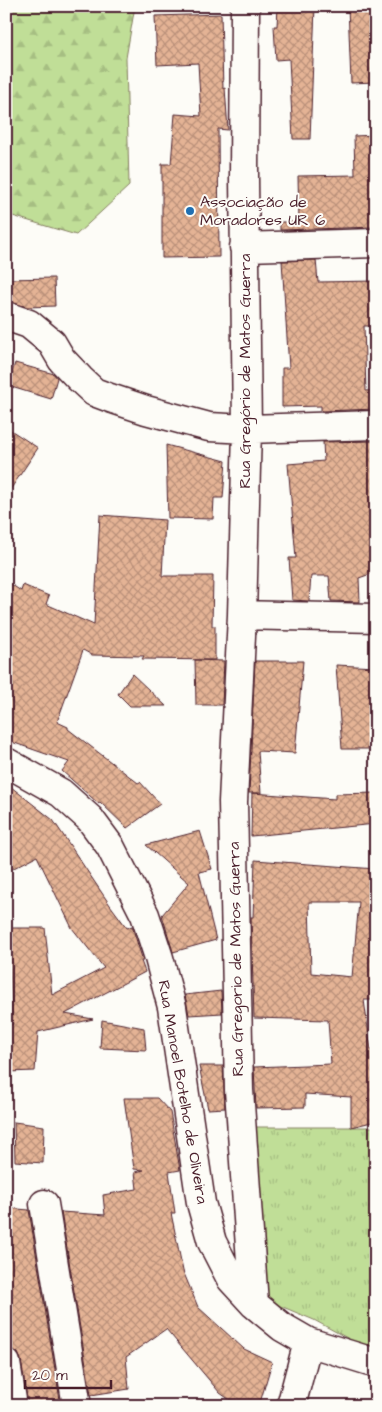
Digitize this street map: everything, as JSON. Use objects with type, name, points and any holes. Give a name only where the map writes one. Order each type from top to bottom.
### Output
[{"type":"street","name":"Rua Gregório de Matos Guerra","points":[[242,615],[247,429],[244,247],[245,6]]},
{"type":"street","points":[[244,247],[376,243]]},
{"type":"street","points":[[6,316],[29,324],[52,343],[62,360],[94,392],[146,410],[209,427],[247,429],[376,425]]},
{"type":"street","points":[[242,615],[376,618]]},
{"type":"street","name":"Rua Gregorio de Matos Guerra","points":[[242,615],[233,802],[239,1090],[254,1304]]},
{"type":"street","name":"Rua Manoel Botelho de Oliveira","points":[[6,762],[61,793],[90,820],[110,846],[145,915],[160,958],[172,1007],[201,1203],[212,1242],[231,1279],[254,1304],[282,1327],[308,1342],[376,1363]]},
{"type":"street","points":[[44,1204],[78,1406]]},
{"type":"street","points":[[291,1406],[308,1342]]},
{"type":"street","points":[[6,1363],[13,1406]]},
{"type":"green space","points":[[6,6],[135,6],[126,58],[129,186],[76,235],[6,214]]},
{"type":"green space","points":[[248,1127],[376,1127],[376,1355],[361,1350],[349,1339],[314,1320],[283,1307],[266,1304]]},
{"type":"building","points":[[278,6],[315,6],[310,139],[293,139],[289,59],[276,60],[274,26],[277,26]]},
{"type":"building","points":[[348,6],[376,6],[376,82],[351,83]]},
{"type":"building","points":[[221,14],[223,89],[225,88],[228,130],[218,129],[219,257],[162,258],[162,164],[171,164],[175,114],[201,116],[198,63],[157,65],[155,16]]},
{"type":"building","points":[[376,135],[376,227],[280,230],[280,222],[299,222],[298,176],[355,175],[354,136]]},
{"type":"building","points":[[316,260],[318,282],[376,281],[376,326],[364,326],[366,391],[376,390],[376,409],[321,411],[321,406],[282,407],[282,368],[289,368],[282,261]]},
{"type":"building","points":[[54,278],[55,306],[27,307],[6,301],[6,279]]},
{"type":"building","points":[[15,363],[54,374],[57,378],[51,399],[8,386]]},
{"type":"building","points":[[6,427],[38,448],[6,496]]},
{"type":"building","points":[[376,441],[376,572],[359,578],[360,602],[331,601],[329,576],[311,576],[309,601],[292,600],[289,558],[296,558],[288,464],[324,461],[323,442]]},
{"type":"building","points":[[166,445],[226,461],[223,498],[214,498],[213,519],[168,518]]},
{"type":"building","points":[[100,515],[165,520],[162,576],[213,576],[212,626],[215,626],[215,660],[142,659],[144,656],[92,655],[83,650],[57,722],[68,727],[68,729],[138,783],[140,782],[160,804],[127,828],[100,802],[99,804],[62,771],[69,762],[6,740],[6,581],[21,591],[23,585],[49,596],[46,604],[94,625]]},
{"type":"building","points":[[195,660],[224,661],[222,705],[196,705]]},
{"type":"building","points":[[255,661],[303,661],[295,753],[258,751],[261,793],[249,793]]},
{"type":"building","points":[[336,665],[376,667],[376,749],[342,749]]},
{"type":"building","points":[[132,674],[166,706],[130,706],[118,694]]},
{"type":"building","points":[[6,783],[53,820],[127,928],[132,926],[145,972],[65,1014],[93,1019],[38,1032],[35,1071],[8,1072],[7,1024],[12,1025],[9,928],[45,928],[52,995],[104,968],[72,928],[37,856],[6,872]]},
{"type":"building","points":[[252,793],[335,799],[335,794],[375,793],[376,824],[251,836]]},
{"type":"building","points":[[200,831],[212,869],[199,872],[216,940],[173,952],[162,915],[189,883],[146,845]]},
{"type":"building","points":[[255,860],[376,869],[376,1000],[364,1000],[371,1050],[376,1050],[376,1121],[351,1127],[351,1097],[305,1094],[305,1107],[256,1108],[254,1067],[331,1064],[328,1020],[254,1018],[251,917],[253,917]],"holes":[[[309,902],[359,902],[352,977],[311,973]]]},
{"type":"building","points":[[221,991],[222,1013],[189,1015],[185,995]]},
{"type":"building","points":[[102,1020],[144,1028],[146,1050],[100,1048]]},
{"type":"building","points":[[199,1066],[223,1066],[225,1108],[208,1109]]},
{"type":"building","points":[[124,1098],[157,1098],[170,1112],[180,1170],[169,1172],[175,1213],[171,1213],[183,1271],[198,1307],[244,1349],[272,1362],[259,1406],[230,1400],[220,1393],[166,1329],[126,1357],[129,1389],[91,1395],[61,1212],[105,1215],[103,1195],[137,1189],[135,1172],[144,1170],[134,1169]]},
{"type":"building","points":[[14,1122],[44,1126],[43,1163],[15,1161]]},
{"type":"building","points":[[6,1208],[29,1210],[60,1400],[28,1405],[21,1360],[18,1353],[9,1348],[6,1335]]},
{"type":"place","name":"Associação de Moradores UR 6","points":[[190,211]]}]
